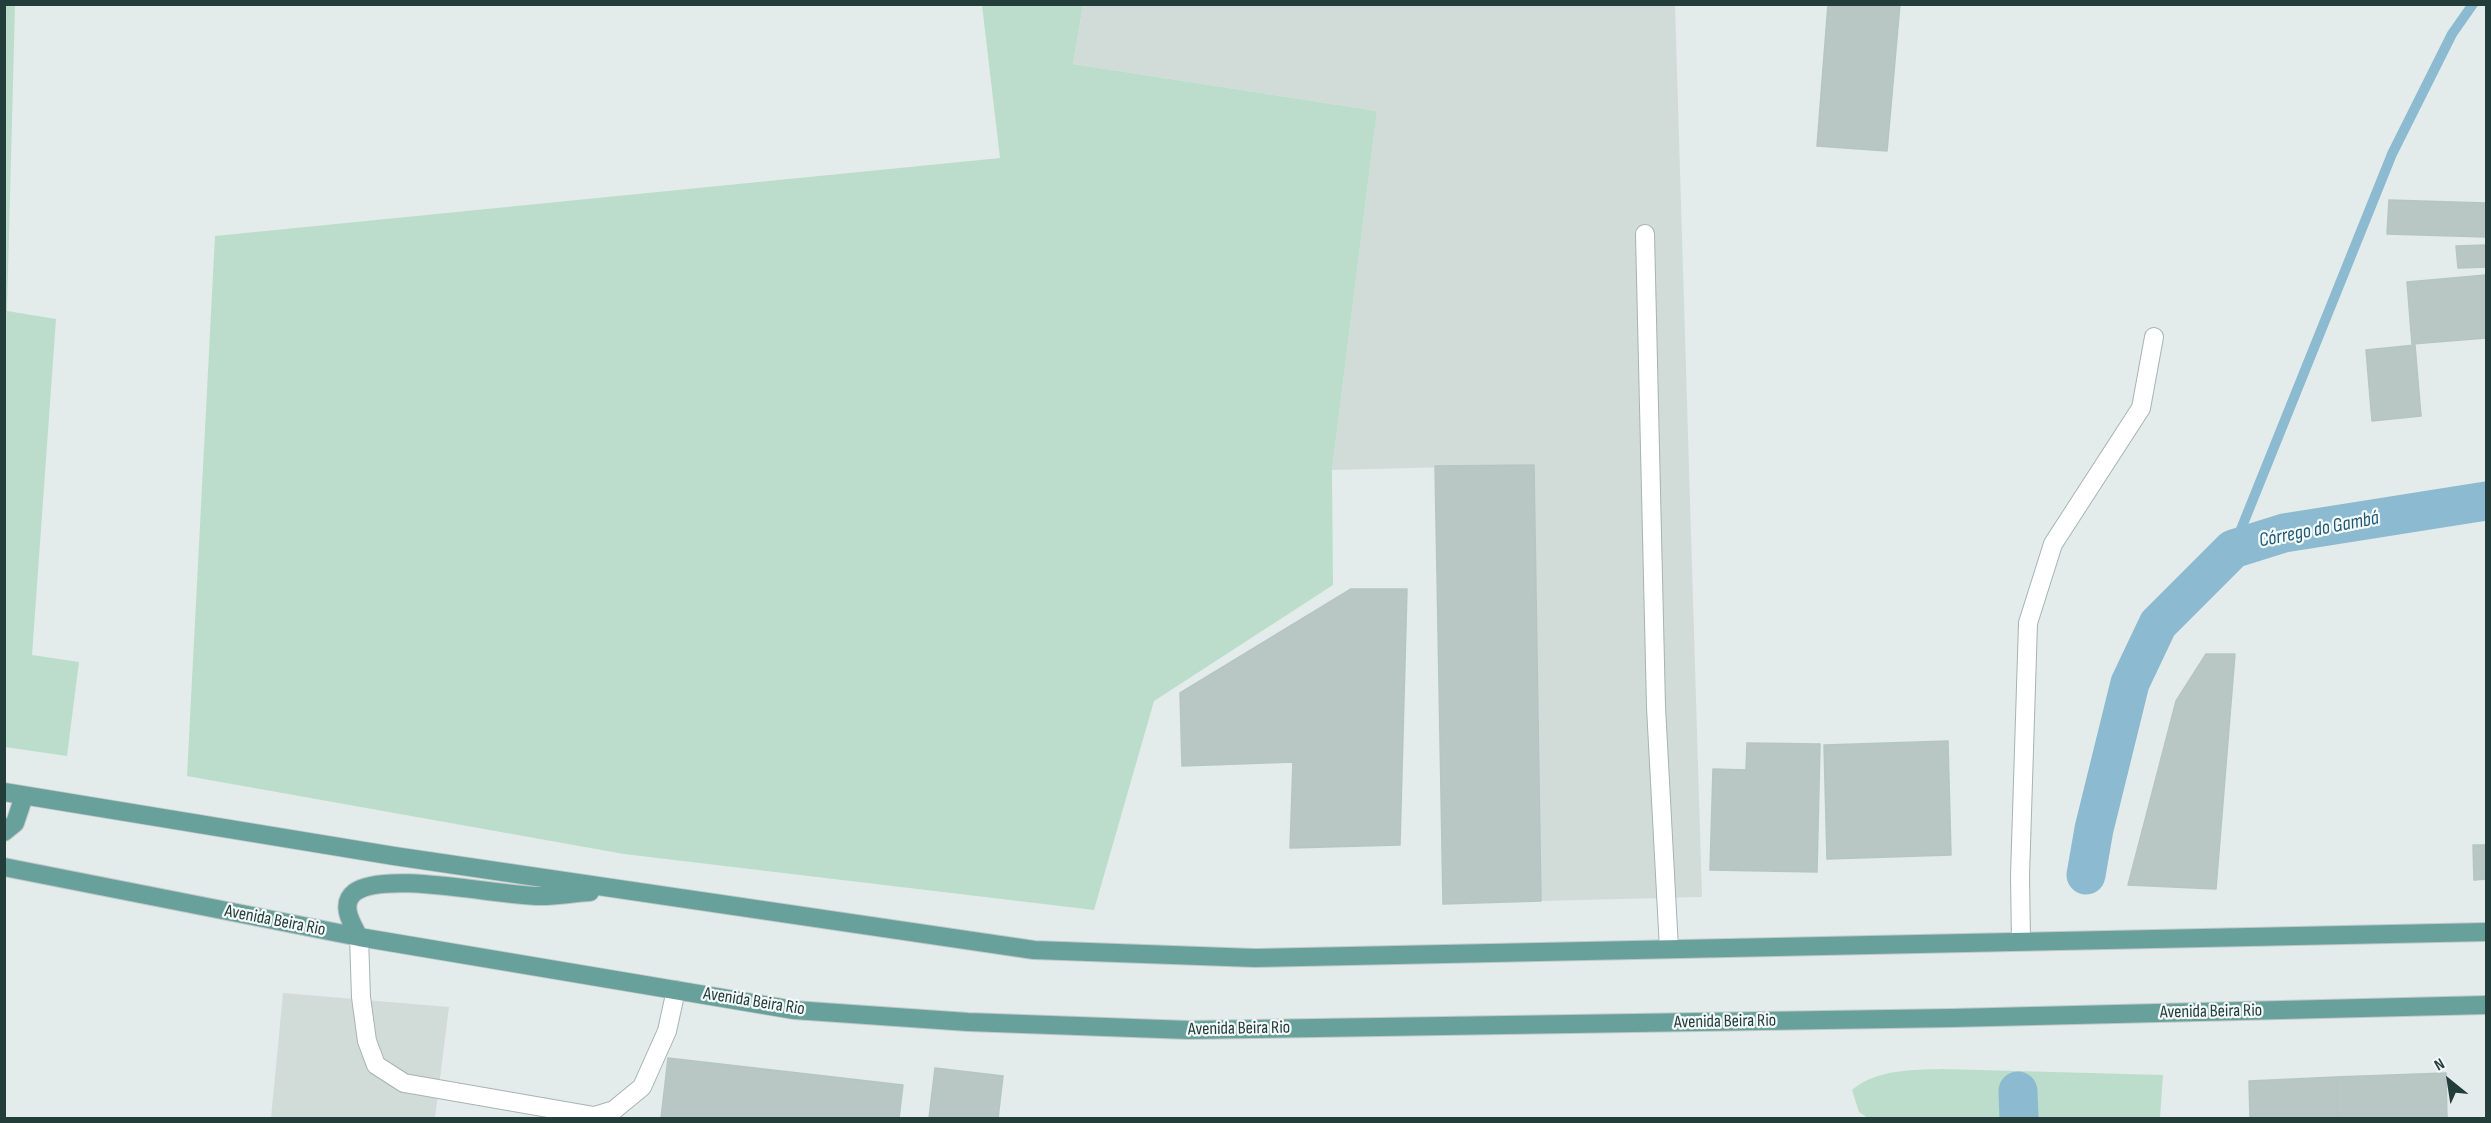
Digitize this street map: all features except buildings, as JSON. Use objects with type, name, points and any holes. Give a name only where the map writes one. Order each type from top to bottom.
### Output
[{"type":"main road","points":[[4,792],[619,889],[1034,950],[1255,958],[2487,932]]},
{"type":"main road","points":[[4,832],[15,823],[24,796]]},
{"type":"main road","name":"Avenida Beira Rio","points":[[4,867],[359,937],[794,1010],[968,1022],[1188,1030],[1952,1018],[2487,1005]]},
{"type":"main road","points":[[359,937],[350,919],[348,903],[356,892],[384,882],[540,896],[619,889]]},
{"type":"lane","points":[[1645,234],[1656,707],[1669,949]]},
{"type":"lane","points":[[2021,941],[2020,876],[2028,623],[2053,544],[2141,408],[2154,337]]},
{"type":"lane","points":[[359,937],[361,997],[368,1041],[376,1065],[404,1083],[594,1116],[614,1114],[642,1087],[667,1031],[676,990]]},
{"type":"shaded area","points":[[1083,5],[1675,5],[1702,897],[1541,901],[1534,465],[1332,470],[1377,111],[1073,64]]},
{"type":"shaded area","points":[[283,993],[449,1007],[435,1118],[271,1118]]},
{"type":"green space","points":[[4,5],[15,5],[7,311],[56,319],[32,655],[79,662],[67,756],[5,747]]},
{"type":"green space","points":[[982,5],[1083,5],[1073,64],[1377,111],[1332,470],[1333,585],[1154,701],[1094,910],[624,854],[187,776],[215,236],[1000,158]]},
{"type":"green space","points":[[1943,1069],[2163,1075],[2160,1118],[1868,1118],[1859,1112],[1852,1090],[1862,1083],[1895,1072]]},
{"type":"waterway","points":[[2233,549],[2392,154],[2452,34],[2473,4]]},
{"type":"waterway","name":"Córrego do Gambá","points":[[2086,875],[2094,829],[2130,683],[2158,624],[2233,549],[2284,533],[2486,501]]},
{"type":"waterway","points":[[2018,1091],[2019,1118]]}]
